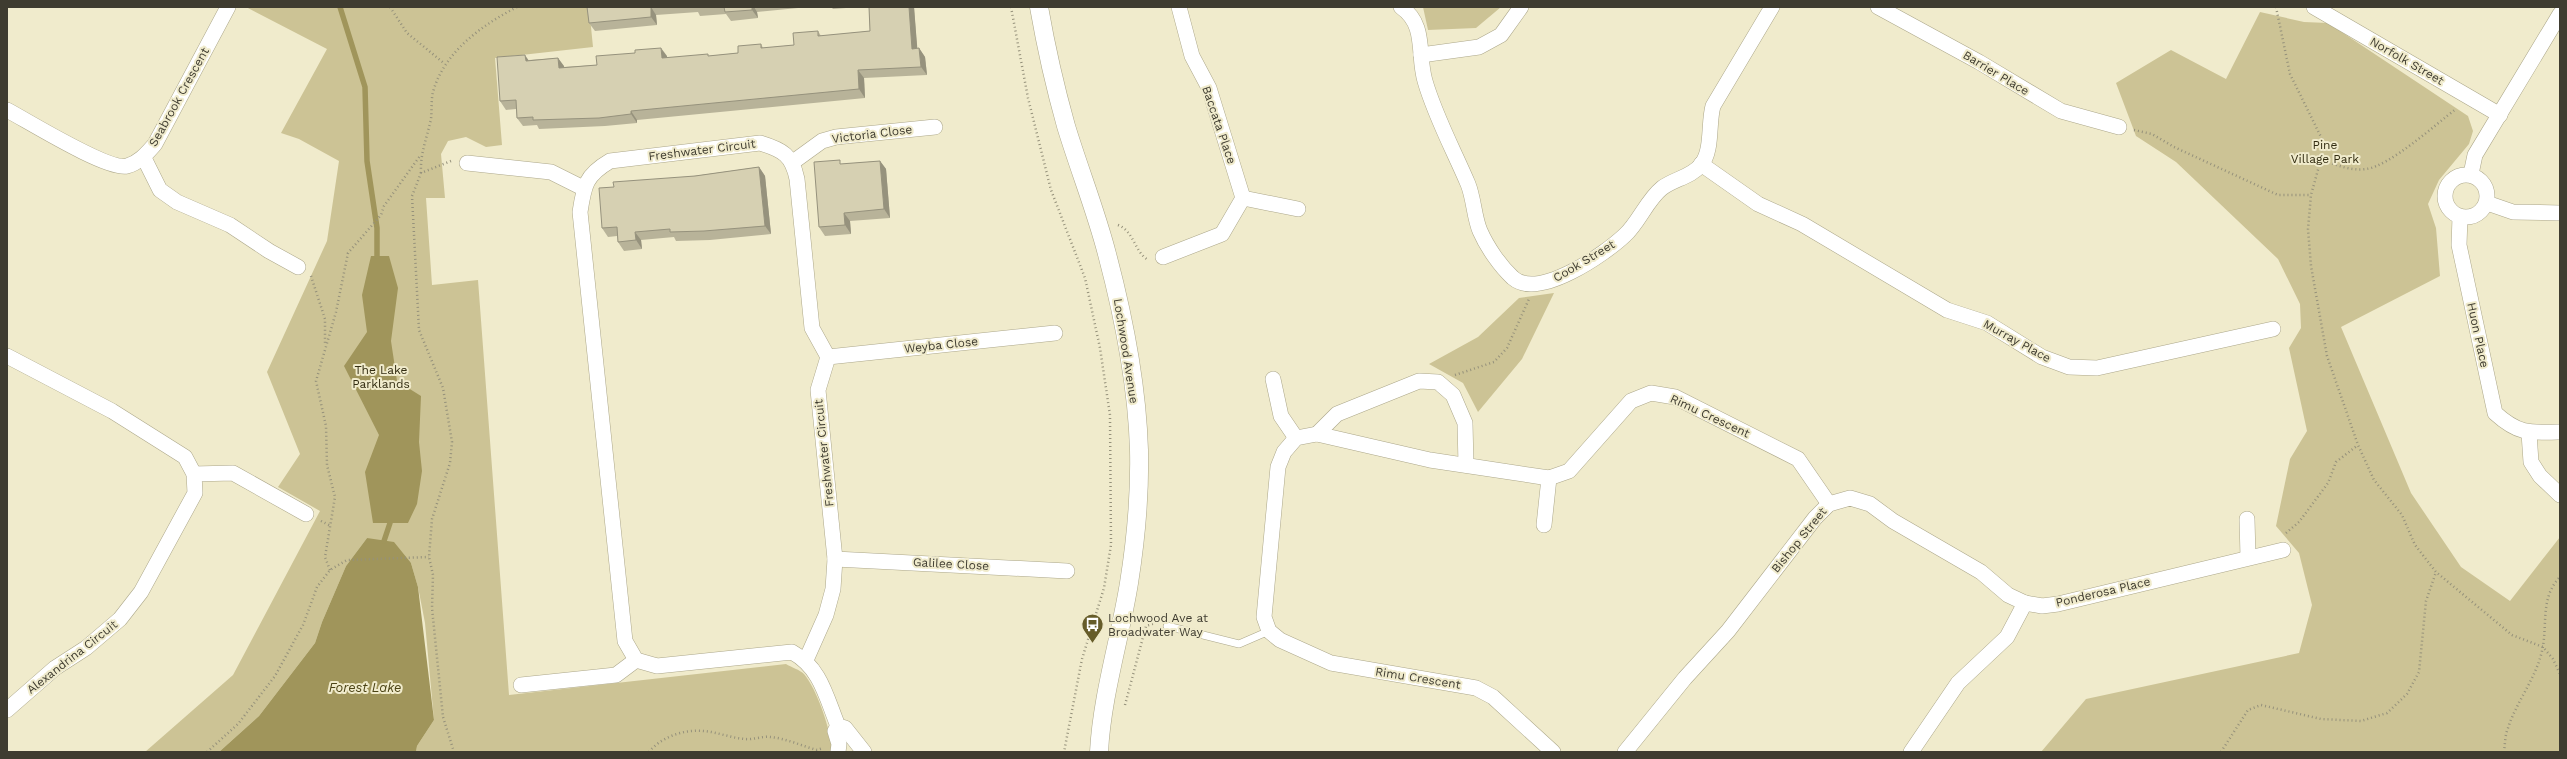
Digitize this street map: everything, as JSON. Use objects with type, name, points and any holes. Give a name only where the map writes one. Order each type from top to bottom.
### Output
[{"type":"street","name":"Seabrook Crescent","points":[[7,110],[107,164],[126,167],[144,158],[155,144],[228,7]]},
{"type":"street","name":"Lochwood Avenue","points":[[1040,7],[1048,55],[1064,119],[1095,216],[1122,314],[1133,377],[1139,450],[1137,518],[1129,583],[1100,727],[1098,752]]},
{"type":"street","name":"Baccata Place","points":[[1179,7],[1192,56],[1209,88],[1243,198]]},
{"type":"street","name":"Cook Street","points":[[1401,7],[1412,15],[1418,30],[1425,81],[1470,188],[1480,231],[1493,254],[1514,279],[1534,285],[1556,280],[1607,249],[1626,235],[1662,188],[1692,172],[1701,164]]},
{"type":"street","points":[[1421,55],[1479,48],[1501,35],[1522,7]]},
{"type":"street","points":[[1701,164],[1708,150],[1709,121],[1713,106],[1772,7]]},
{"type":"street","name":"Barrier Place","points":[[1878,7],[1979,62],[2061,111],[2119,127]]},
{"type":"street","name":"Norfolk Street","points":[[2314,7],[2500,115]]},
{"type":"street","points":[[2471,174],[2475,155],[2560,14]]},
{"type":"street","name":"Victoria Close","points":[[793,162],[822,141],[836,137],[935,127]]},
{"type":"street","name":"Freshwater Circuit","points":[[636,660],[625,641],[580,212],[583,188],[594,170],[610,161],[618,160],[760,143],[779,149],[793,162]]},
{"type":"street","points":[[144,158],[160,190],[177,202],[230,225],[269,251],[298,267]]},
{"type":"street","points":[[793,162],[797,179],[812,328],[828,357]]},
{"type":"street","points":[[467,163],[551,172],[583,188]]},
{"type":"street","name":"Murray Place","points":[[1701,164],[1758,204],[1802,224],[1947,310],[1987,323],[2042,357],[2070,367],[2097,368],[2273,329]]},
{"type":"street","points":[[2471,174],[2485,184],[2487,203],[2479,214],[2460,217],[2448,207],[2445,192],[2454,178],[2471,174]]},
{"type":"street","points":[[1163,257],[1222,234],[1243,198],[1298,209]]},
{"type":"street","points":[[2487,203],[2513,212],[2560,213]]},
{"type":"street","name":"Huon Place","points":[[2460,217],[2459,245],[2495,413],[2510,427],[2528,433],[2560,432]]},
{"type":"street","name":"Weyba Close","points":[[828,357],[1054,333]]},
{"type":"street","name":"Alexandrina Circuit","points":[[7,356],[112,411],[185,457],[194,474],[195,493],[141,592],[120,619],[86,648],[55,668],[7,710]]},
{"type":"street","name":"Freshwater Circuit","points":[[806,660],[826,615],[833,589],[835,559],[818,390],[828,357]]},
{"type":"street","points":[[1269,631],[1264,617],[1278,467],[1284,452],[1296,438],[1281,416],[1273,379]]},
{"type":"street","points":[[1317,434],[1337,414],[1419,381],[1438,382],[1453,395],[1465,423],[1466,465]]},
{"type":"street","name":"Rimu Crescent","points":[[1296,438],[1317,434],[1466,465],[1549,478],[1569,471],[1631,401],[1651,393],[1675,397],[1798,459],[1829,504]]},
{"type":"street","points":[[2528,433],[2531,462],[2540,476],[2560,495]]},
{"type":"street","points":[[194,474],[233,474],[306,514]]},
{"type":"street","points":[[1544,525],[1549,478]]},
{"type":"street","name":"Bishop Street","points":[[1625,752],[1685,678],[1728,631],[1814,518],[1829,504],[1850,498],[1870,504],[1894,522],[1981,572],[2008,595],[2025,603]]},
{"type":"street","points":[[2247,519],[2248,557]]},
{"type":"street","name":"Ponderosa Place","points":[[2025,603],[2042,606],[2058,604],[2248,557],[2283,550]]},
{"type":"street","name":"Galilee Close","points":[[835,559],[1067,571]]},
{"type":"street","points":[[1911,752],[1958,683],[2008,637],[2025,603]]},
{"type":"street","name":"Rimu Crescent","points":[[1269,631],[1280,640],[1331,663],[1476,688],[1493,697],[1553,752]]},
{"type":"street","points":[[522,685],[616,675],[636,660],[657,666],[792,652],[806,660],[817,674],[838,726]]},
{"type":"street","points":[[838,726],[834,731],[838,748]]},
{"type":"street","points":[[838,726],[845,728],[864,752]]},
{"type":"street","name":"Lochwood Avenue","points":[[1088,752],[1100,727]]},
{"type":"lane","points":[[1167,626],[1239,644],[1269,631]]},
{"type":"path","points":[[390,7],[407,34],[445,64]]},
{"type":"path","points":[[330,570],[325,557],[335,497],[327,465],[326,426],[316,381],[324,348],[336,312],[348,253],[381,215],[384,206],[420,156],[431,119],[433,92],[445,64],[487,22],[517,7]]},
{"type":"path","points":[[1011,7],[1028,98],[1052,190],[1085,278],[1100,348],[1110,415],[1111,544],[1104,588],[1082,659],[1064,752]]},
{"type":"path","points":[[2276,7],[2290,74],[2322,139],[2321,160],[2311,195],[2308,229],[2317,307],[2327,356],[2358,445],[2374,480],[2402,515],[2415,545],[2436,572],[2512,635],[2543,647],[2553,659],[2560,674]]},
{"type":"path","points":[[2321,160],[2344,168],[2367,169],[2389,160],[2471,98]]},
{"type":"path","points":[[2119,127],[2152,134],[2278,195],[2311,195]]},
{"type":"path","points":[[420,156],[421,173],[412,196],[419,330],[443,388],[452,442],[450,463],[432,519],[429,557],[433,575],[432,608],[443,717],[454,752]]},
{"type":"path","points":[[421,173],[451,161],[467,163]]},
{"type":"path","points":[[1095,216],[1126,228],[1142,256],[1151,262],[1163,257]]},
{"type":"path","points":[[298,267],[311,276],[325,319],[324,348]]},
{"type":"path","points":[[1438,382],[1494,362],[1507,348],[1534,285]]},
{"type":"path","points":[[2299,522],[2328,483],[2336,462],[2358,445]]},
{"type":"path","points":[[207,752],[238,724],[274,676],[303,625],[317,587],[330,570],[347,560],[429,557]]},
{"type":"path","points":[[2221,752],[2248,710],[2261,705],[2321,718],[2362,721],[2387,713],[2407,694],[2419,672],[2426,601],[2436,572]]},
{"type":"path","points":[[2504,752],[2508,728],[2528,686],[2543,647],[2544,613],[2551,586],[2560,577]]},
{"type":"path","points":[[1124,706],[1146,626],[1155,623],[1167,626]]},
{"type":"path","points":[[649,752],[655,744],[666,738],[686,731],[704,730],[725,737],[748,740],[769,737],[817,750],[838,748]]},
{"type":"path","points":[[805,747],[808,752]]},
{"type":"green space","name":"The Lake Parklands","points":[[246,7],[589,7],[593,47],[495,58],[502,145],[486,147],[466,137],[448,141],[441,154],[445,198],[426,198],[432,285],[478,280],[509,695],[786,664],[804,674],[814,690],[827,723],[832,752],[416,752],[417,746],[434,720],[425,623],[418,587],[411,563],[367,538],[346,566],[322,622],[315,643],[259,716],[219,752],[145,752],[233,675],[320,511],[278,487],[300,454],[267,372],[327,241],[339,161],[299,139],[281,133],[327,49]]},
{"type":"green space","points":[[1423,7],[1501,7],[1476,28],[1428,30]]},
{"type":"green space","name":"Pine Village Park","points":[[2260,12],[2304,22],[2328,23],[2468,116],[2473,131],[2469,144],[2439,180],[2428,204],[2436,228],[2440,276],[2341,327],[2411,493],[2461,567],[2510,601],[2560,537],[2560,752],[2041,752],[2086,699],[2299,653],[2312,605],[2299,553],[2276,526],[2290,459],[2307,431],[2289,348],[2301,328],[2300,304],[2278,259],[2176,162],[2136,136],[2116,83],[2171,50],[2226,79]]},
{"type":"green space","points":[[1554,293],[1522,359],[1478,412],[1463,383],[1429,364],[1478,337],[1519,298]]},
{"type":"water","points":[[371,256],[389,256],[398,288],[391,341],[397,381],[421,396],[419,442],[422,471],[417,504],[408,523],[373,523],[365,472],[379,435],[344,366],[367,332],[362,295]]},
{"type":"water","name":"Forest Lake","points":[[367,538],[394,542],[411,563],[418,587],[434,720],[417,746],[416,752],[219,752],[259,716],[315,643],[322,622],[346,566]]},
{"type":"building","points":[[587,7],[651,7],[651,17],[589,23]]},
{"type":"building","points":[[724,7],[752,7],[752,10],[725,12]]},
{"type":"building","points":[[869,7],[909,7],[912,49],[919,48],[921,67],[858,70],[859,89],[631,111],[631,114],[599,118],[533,120],[533,117],[517,118],[516,100],[500,101],[497,57],[525,55],[526,61],[558,58],[559,68],[597,65],[596,56],[635,53],[635,50],[661,48],[662,58],[738,53],[738,46],[761,44],[761,48],[794,45],[793,33],[818,31],[818,36],[870,31]]},
{"type":"building","points":[[840,160],[840,164],[880,161],[884,209],[844,213],[845,225],[819,227],[814,162]]},
{"type":"building","points":[[759,167],[765,226],[704,231],[670,232],[670,229],[635,232],[636,240],[618,242],[617,227],[602,228],[599,188],[614,187],[613,182],[695,176]]},
{"type":"waterway","points":[[340,7],[365,87],[367,161],[377,228],[377,256]]},
{"type":"waterway","points":[[384,541],[390,523]]},
{"type":"place","name":"Lochwood Ave at Broadwater Way","points":[[1092,644]]}]
